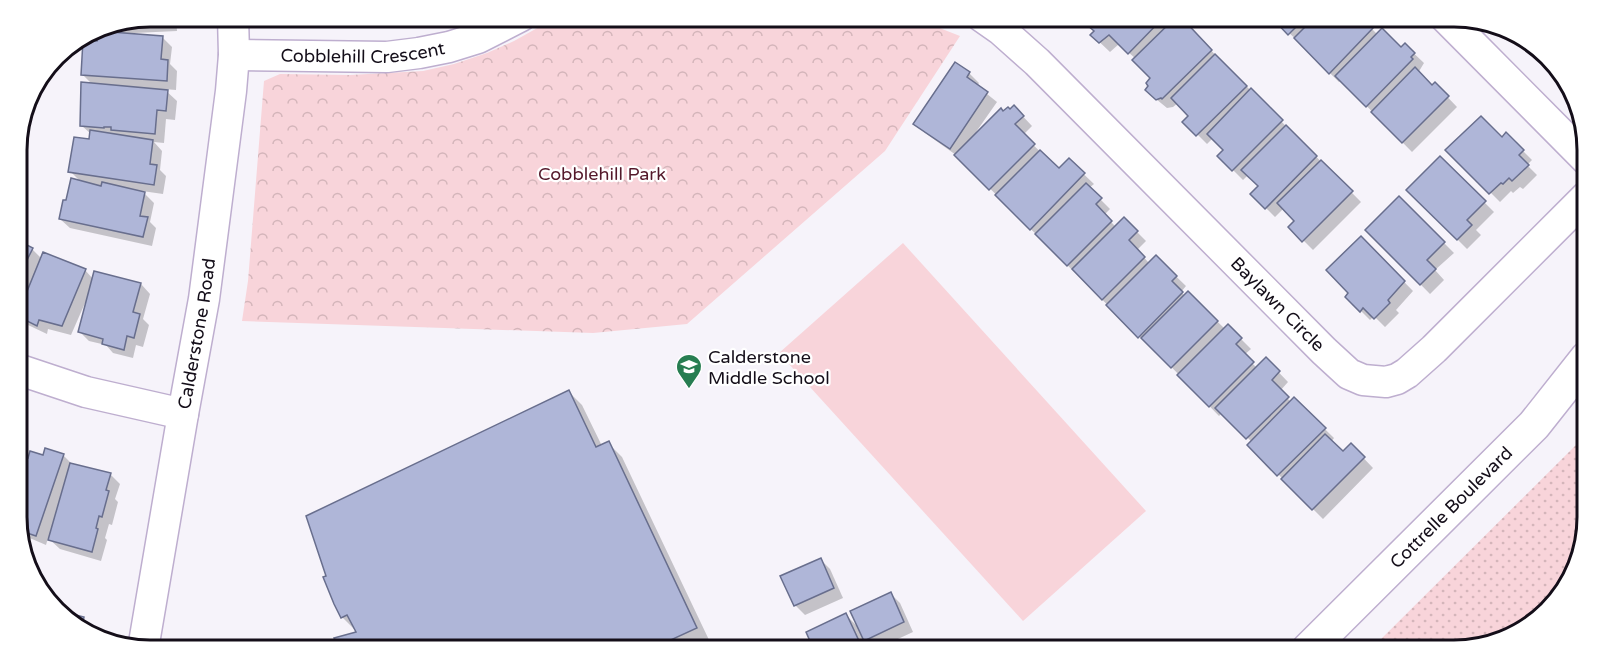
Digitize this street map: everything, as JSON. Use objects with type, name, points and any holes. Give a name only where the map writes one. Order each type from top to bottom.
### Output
[{"type":"main road","name":"Cottrelle Boulevard","points":[[1318,640],[1534,425],[1577,371]]},
{"type":"street","name":"Calderstone Road","points":[[145,640],[204,299],[234,55],[233,27]]},
{"type":"street","name":"Cobblehill Crescent","points":[[234,55],[387,57],[449,47],[478,38],[500,27]]},
{"type":"street","name":"Baylawn Circle","points":[[997,27],[1037,63],[1324,351],[1349,374],[1363,380],[1386,382],[1396,379],[1416,365],[1577,206]]},
{"type":"street","points":[[1455,27],[1577,150]]},
{"type":"street","points":[[27,372],[86,392],[183,414]]},
{"type":"green space","name":"Cobblehill Park","points":[[539,27],[937,27],[960,36],[885,151],[687,324],[593,333],[242,321],[248,281],[264,81],[280,74],[350,75],[423,71],[454,64],[514,41]]},
{"type":"green space","points":[[903,243],[1146,511],[1023,621],[779,353]]},
{"type":"green space","points":[[1577,444],[1575,541],[1564,572],[1552,592],[1541,604],[1516,624],[1478,638],[1380,640]]},
{"type":"building","points":[[1089,27],[1154,27],[1128,54],[1109,35],[1099,43],[1090,35],[1094,31]]},
{"type":"building","points":[[1166,27],[1190,27],[1212,50],[1162,99],[1156,100],[1145,90],[1150,78],[1132,60]]},
{"type":"building","points":[[1280,27],[1296,27],[1288,35]]},
{"type":"building","points":[[1305,27],[1373,28],[1329,74],[1294,38]]},
{"type":"building","points":[[1382,28],[1401,47],[1405,43],[1415,53],[1411,57],[1413,59],[1366,107],[1335,76]]},
{"type":"building","points":[[114,32],[163,36],[161,59],[168,60],[167,81],[81,75],[83,47]]},
{"type":"building","points":[[1215,54],[1247,86],[1196,136],[1182,122],[1188,116],[1171,98]]},
{"type":"building","points":[[955,62],[970,72],[967,77],[988,92],[950,149],[913,124]]},
{"type":"building","points":[[1415,67],[1432,85],[1435,82],[1449,96],[1402,143],[1371,112]]},
{"type":"building","points":[[81,82],[168,90],[166,111],[157,110],[155,134],[111,130],[111,127],[80,126]]},
{"type":"building","points":[[1251,88],[1283,120],[1232,171],[1217,156],[1223,150],[1207,134]]},
{"type":"building","points":[[1014,105],[1024,116],[1015,124],[1035,144],[989,190],[954,155],[1001,108],[1003,111]]},
{"type":"building","points":[[1481,116],[1502,137],[1506,132],[1524,150],[1519,155],[1529,165],[1512,181],[1509,178],[1489,194],[1445,150]]},
{"type":"building","points":[[1286,125],[1317,156],[1265,209],[1250,194],[1258,186],[1241,170]]},
{"type":"building","points":[[90,130],[153,140],[150,164],[157,165],[154,185],[68,172],[74,137],[89,139]]},
{"type":"building","points":[[1040,150],[1059,168],[1069,158],[1085,173],[1030,230],[995,195]]},
{"type":"building","points":[[1440,156],[1486,201],[1467,220],[1472,225],[1457,240],[1406,190]]},
{"type":"building","points":[[1321,160],[1353,191],[1302,242],[1288,227],[1294,221],[1277,203]]},
{"type":"building","points":[[71,178],[101,186],[102,182],[145,192],[140,216],[148,217],[143,237],[59,219]]},
{"type":"building","points":[[1086,183],[1102,198],[1096,204],[1112,221],[1067,266],[1035,234]]},
{"type":"building","points":[[1399,196],[1445,242],[1427,260],[1436,269],[1420,285],[1365,230]]},
{"type":"building","points":[[1124,217],[1138,231],[1129,240],[1145,257],[1102,300],[1072,269]]},
{"type":"building","points":[[1361,236],[1405,281],[1388,300],[1390,303],[1374,319],[1363,308],[1360,312],[1345,297],[1348,293],[1326,270]]},
{"type":"building","points":[[27,245],[33,248],[27,260]]},
{"type":"building","points":[[43,252],[86,269],[62,326],[39,320],[37,326],[27,321],[27,291]]},
{"type":"building","points":[[1156,255],[1177,276],[1172,281],[1183,292],[1138,338],[1106,305]]},
{"type":"building","points":[[94,271],[141,283],[133,312],[140,314],[134,338],[127,336],[124,350],[102,344],[103,339],[78,332]]},
{"type":"building","points":[[1188,291],[1218,321],[1171,368],[1141,338]]},
{"type":"building","points":[[1228,324],[1242,338],[1236,344],[1254,362],[1209,407],[1177,375]]},
{"type":"building","points":[[1266,357],[1280,371],[1272,380],[1289,397],[1246,439],[1215,408]]},
{"type":"building","points":[[569,390],[596,447],[609,441],[697,628],[671,640],[335,640],[334,638],[356,632],[347,615],[341,618],[334,604],[323,577],[326,576],[306,516]]},
{"type":"building","points":[[1294,397],[1326,428],[1277,476],[1247,445]]},
{"type":"building","points":[[1325,434],[1343,451],[1351,443],[1365,457],[1312,510],[1281,479]]},
{"type":"building","points":[[45,448],[64,454],[36,536],[28,533],[27,458],[30,451],[43,455]]},
{"type":"building","points":[[70,463],[111,473],[106,490],[109,491],[102,517],[99,516],[92,552],[48,540]]},
{"type":"building","points":[[821,558],[834,588],[794,606],[780,576]]},
{"type":"building","points":[[891,592],[904,622],[864,640],[850,611]]},
{"type":"building","points":[[846,613],[859,640],[810,640],[806,632]]},
{"type":"place","name":"Calderstone Middle School","points":[[689,390]]}]
